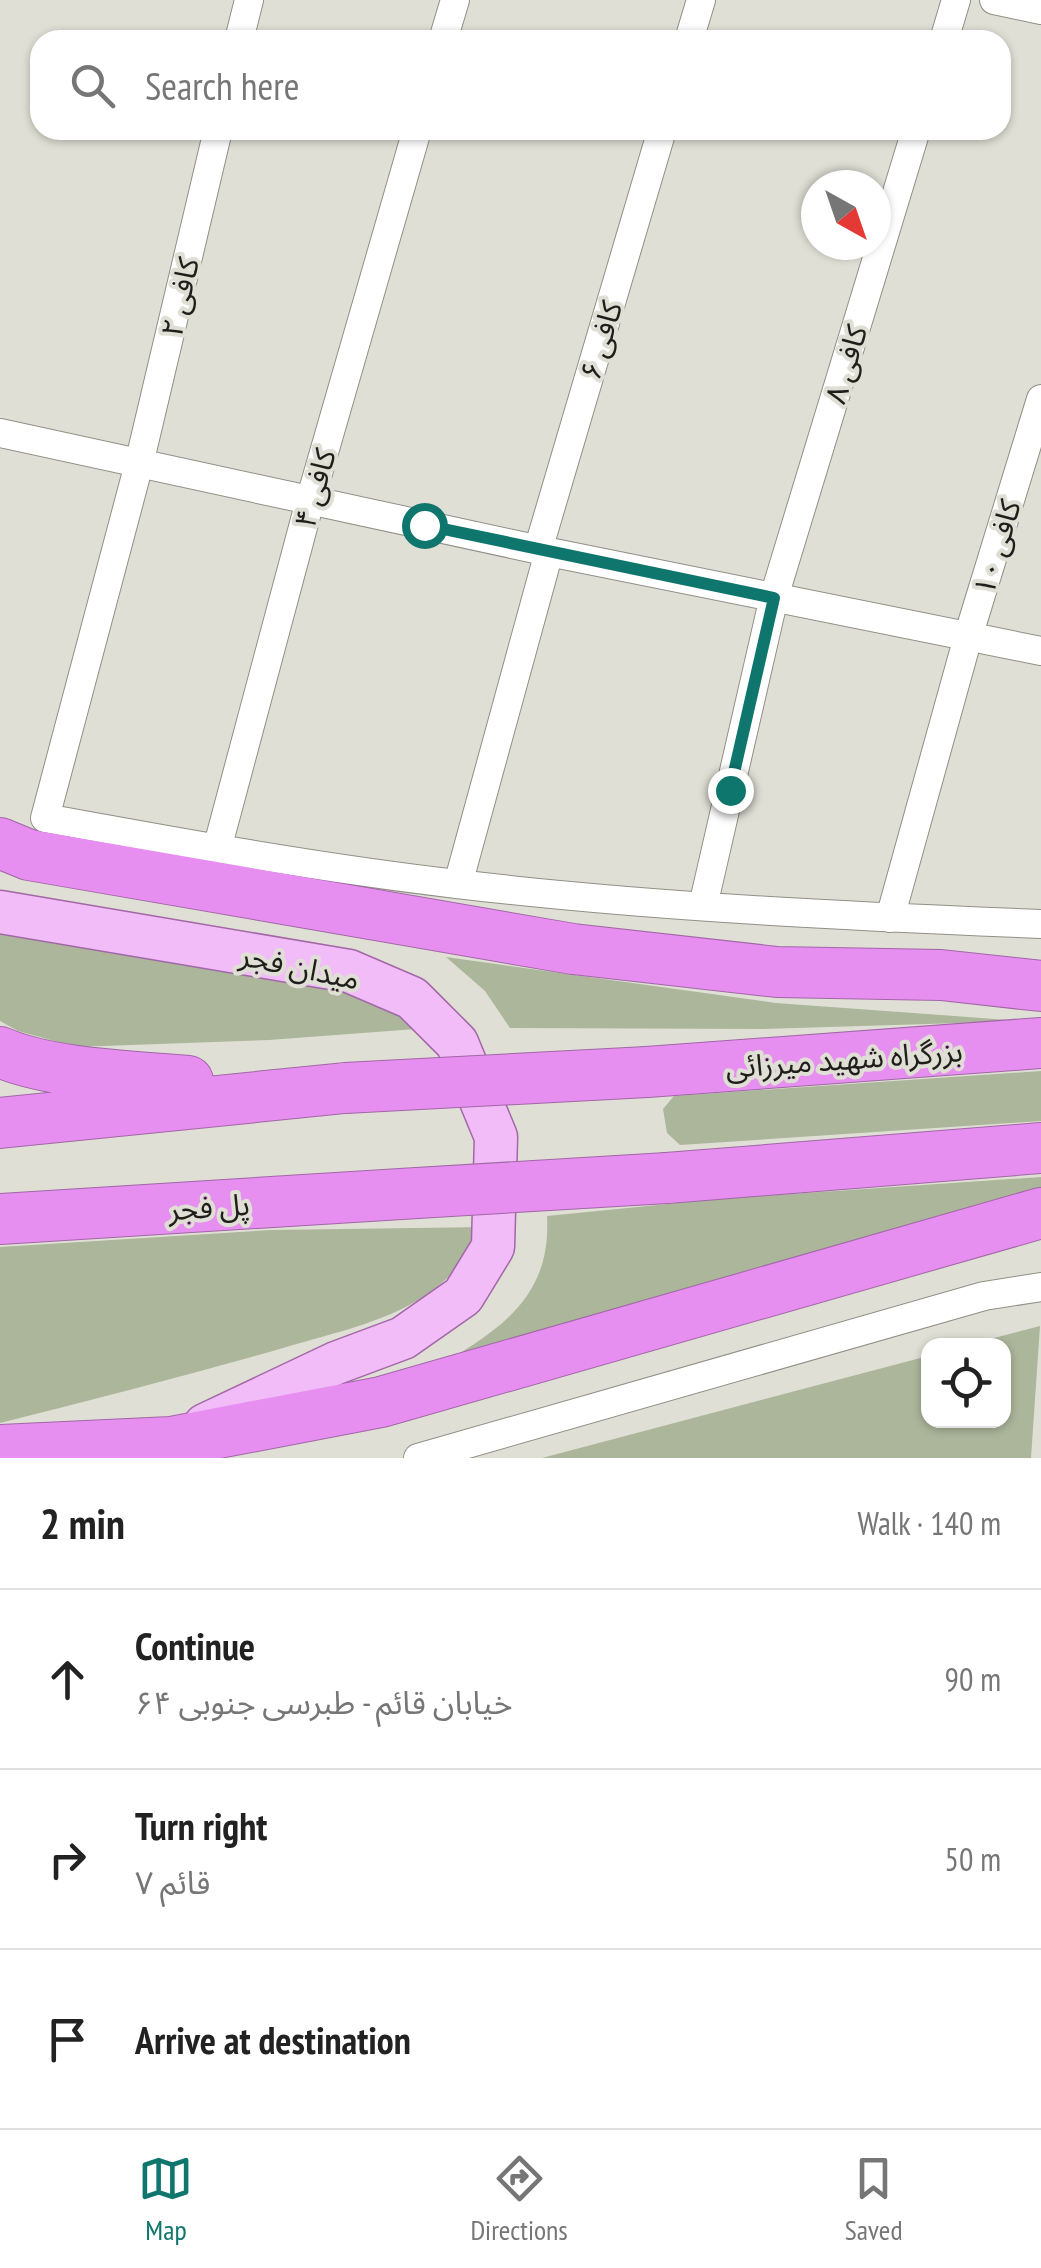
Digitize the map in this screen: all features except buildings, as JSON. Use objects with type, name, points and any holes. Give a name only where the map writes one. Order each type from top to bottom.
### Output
[{"type":"highway","points":[[0,843],[29,855],[573,949],[777,972],[941,975],[1041,986]]},
{"type":"highway","name":"بزرگراه شهید میرزائی","points":[[288,1091],[647,1072],[1041,1043]]},
{"type":"highway","points":[[0,1052],[92,1072],[288,1091]]},
{"type":"highway","points":[[0,1123],[288,1091]]},
{"type":"highway","name":"پل فجر","points":[[0,1219],[667,1178],[1041,1148]]},
{"type":"highway","points":[[0,1450],[171,1442],[381,1402],[1041,1213]]},
{"type":"main road","points":[[0,889],[58,922]]},
{"type":"main road","name":"میدان فجر","points":[[0,912],[349,970],[412,998],[457,1042],[496,1136],[493,1246],[463,1296],[403,1338],[336,1363],[171,1442],[106,1458]]},
{"type":"street","points":[[242,30],[249,0]]},
{"type":"street","points":[[446,30],[455,0]]},
{"type":"street","points":[[692,30],[701,0]]},
{"type":"street","points":[[947,30],[956,0]]},
{"type":"street","points":[[994,0],[1041,10]]},
{"type":"street","name":"کافی ۲","points":[[216,140],[139,464],[45,818],[217,849]]},
{"type":"street","name":"کافی ۴","points":[[217,849],[310,501],[414,140]]},
{"type":"street","name":"کافی ۶","points":[[458,884],[543,551],[659,140]]},
{"type":"street","name":"کافی ۸","points":[[703,906],[774,598],[913,140]]},
{"type":"street","name":"کافی ۱۰","points":[[890,918],[968,637],[1041,400]]},
{"type":"street","points":[[0,433],[543,551],[1041,651]]},
{"type":"street","points":[[217,849],[458,884],[703,906],[1041,924]]},
{"type":"street","points":[[418,1458],[984,1296],[1041,1287]]},
{"type":"green space","points":[[0,925],[313,980],[397,1009],[416,1029],[269,1040],[76,1047],[18,1031],[0,1021]]},
{"type":"green space","points":[[446,957],[776,1003],[1023,1021],[763,1029],[510,1028],[485,991]]},
{"type":"green space","points":[[1041,1071],[1041,1121],[680,1145],[667,1133],[663,1109],[674,1096]]},
{"type":"green space","points":[[1041,1177],[1041,1201],[428,1372],[496,1329],[529,1293],[546,1246],[547,1216],[718,1199]]},
{"type":"green space","points":[[487,1227],[446,1279],[425,1296],[382,1317],[212,1368],[0,1423],[0,1247],[271,1230]]},
{"type":"green space","points":[[1040,1326],[1031,1458],[542,1458],[921,1358],[921,1428],[1011,1428],[1011,1338],[994,1338]]},
{"type":"route","points":[[424,525],[774,598],[730,790]]}]
